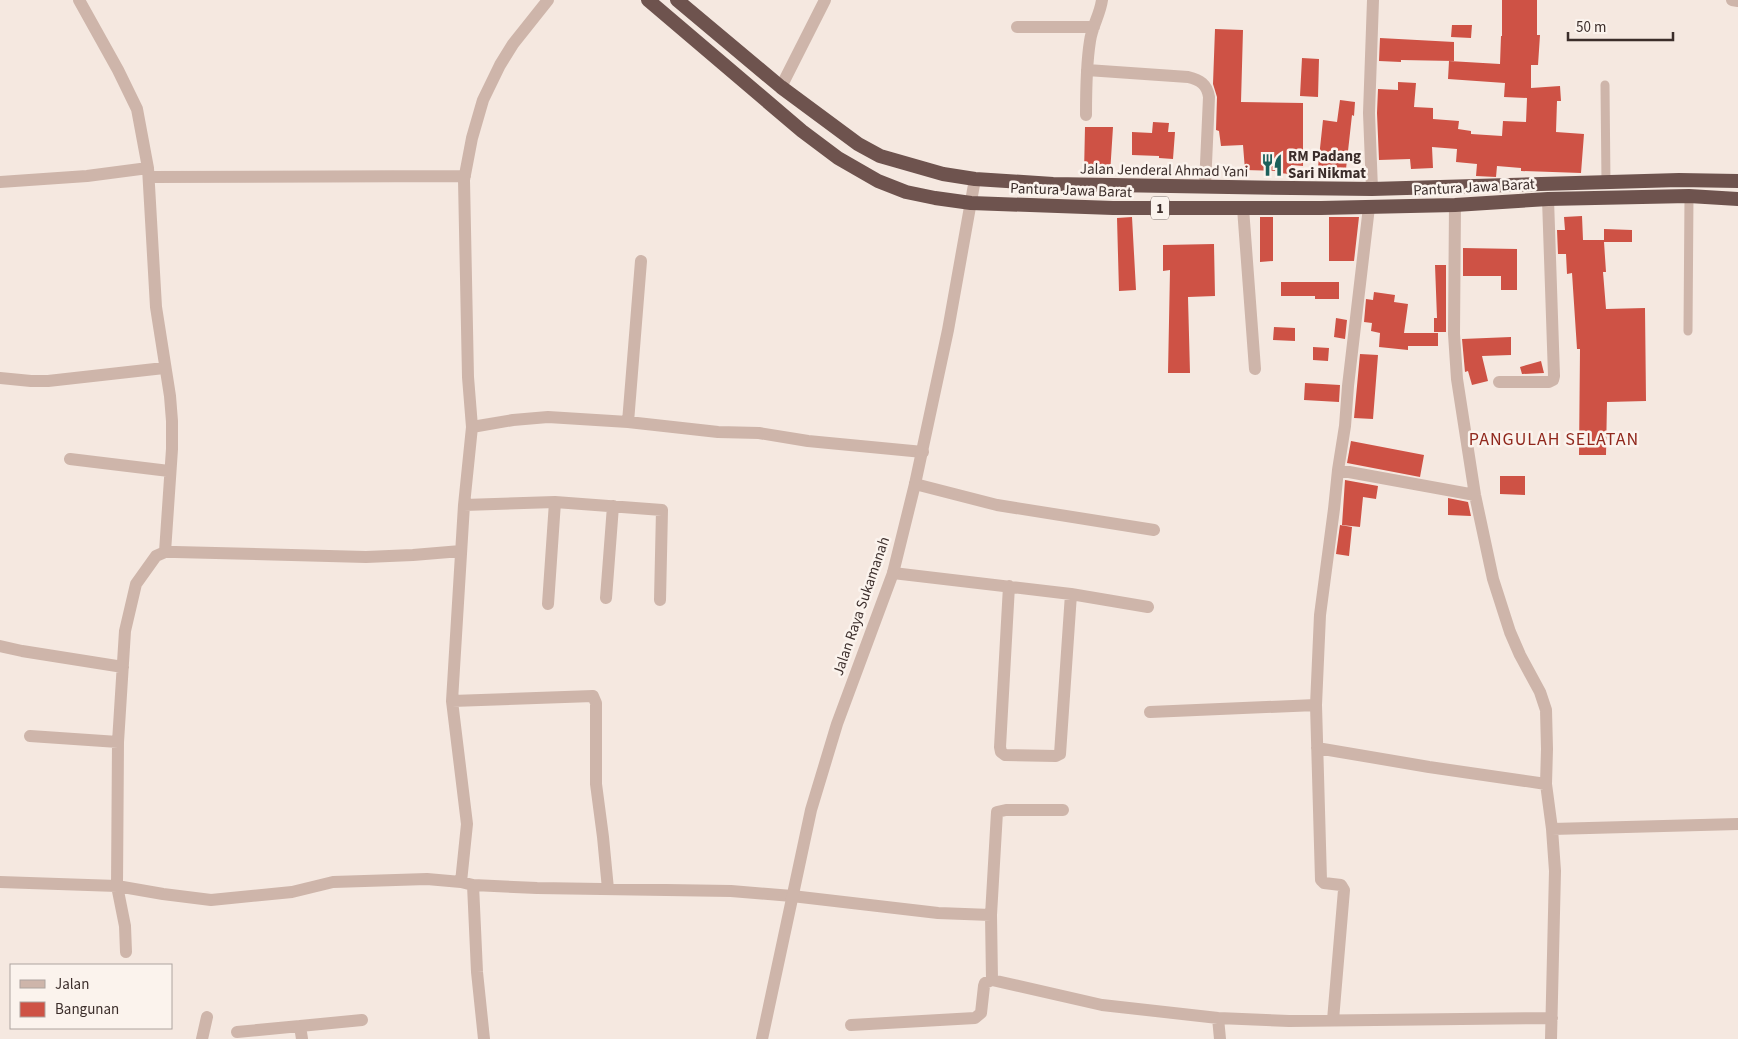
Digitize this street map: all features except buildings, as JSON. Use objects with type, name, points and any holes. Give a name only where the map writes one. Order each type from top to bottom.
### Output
[{"type":"highway","name":"Pantura Jawa Barat","points":[[648,0],[802,131],[838,158],[878,181],[906,192],[935,198],[971,203],[1113,208],[1368,207],[1455,205],[1548,199],[1689,196],[1738,199]]},
{"type":"highway","name":"Jalan Jenderal Ahmad Yani","points":[[676,0],[781,87],[858,144],[880,156],[942,174],[975,179],[1096,186],[1372,189],[1738,180]]},
{"type":"street","points":[[79,0],[118,70],[137,109],[149,172],[156,307],[172,421],[165,552]]},
{"type":"street","points":[[484,1039],[467,883],[467,824],[452,701],[464,505],[472,427],[468,377],[464,176],[479,113],[495,74],[513,44],[548,0]]},
{"type":"street","points":[[781,87],[825,0]]},
{"type":"street","points":[[1086,116],[1090,40],[1100,13],[1102,0]]},
{"type":"street","points":[[1372,189],[1369,113],[1373,0]]},
{"type":"street","points":[[1732,0],[1738,0]]},
{"type":"street","points":[[1017,27],[1094,27]]},
{"type":"street","points":[[1087,70],[1188,76],[1198,79],[1205,85],[1209,97],[1205,186]]},
{"type":"street","points":[[0,182],[149,172],[464,176]]},
{"type":"street","name":"Jalan Raya Sukamanah","points":[[762,1039],[811,810],[856,672],[893,573],[923,452],[948,330],[975,179]]},
{"type":"street","points":[[1499,382],[1549,382],[1553,380],[1548,199]]},
{"type":"street","points":[[1455,205],[1454,334],[1457,379],[1475,495],[1493,579],[1510,632],[1540,692],[1546,710],[1546,784],[1555,871],[1551,1039]]},
{"type":"street","points":[[1333,1020],[1344,890],[1342,885],[1321,881],[1316,705],[1320,615],[1345,426],[1368,207]]},
{"type":"street","points":[[1243,208],[1255,369]]},
{"type":"street","points":[[628,422],[641,261]]},
{"type":"street","points":[[0,378],[48,381],[164,368]]},
{"type":"street","points":[[472,427],[512,420],[548,417],[628,422],[718,432],[759,433],[808,441],[923,452]]},
{"type":"street","points":[[70,459],[169,471]]},
{"type":"street","points":[[1338,470],[1475,495]]},
{"type":"street","points":[[915,484],[997,505],[1154,530]]},
{"type":"street","points":[[464,505],[555,502],[662,510],[660,600]]},
{"type":"street","points":[[548,604],[555,502]]},
{"type":"street","points":[[606,598],[613,506]]},
{"type":"street","points":[[126,952],[125,926],[117,886],[118,742],[121,716],[122,667],[125,632],[136,584],[156,556],[165,552],[366,557],[412,556],[461,551]]},
{"type":"street","points":[[893,573],[1072,594],[1148,608]]},
{"type":"street","points":[[1009,586],[1000,747],[1001,752],[1005,755],[1056,756],[1061,753],[1072,594]]},
{"type":"street","points":[[0,646],[122,667]]},
{"type":"street","points":[[452,701],[593,696],[596,703],[596,784],[608,890]]},
{"type":"street","points":[[1150,712],[1316,705]]},
{"type":"street","points":[[30,736],[118,742]]},
{"type":"street","points":[[1317,748],[1546,784]]},
{"type":"street","points":[[992,980],[991,915],[997,812],[1006,810],[1063,810]]},
{"type":"street","points":[[1552,829],[1738,824]]},
{"type":"street","points":[[0,882],[117,886],[211,900],[292,892],[332,882],[427,879],[467,883],[608,890],[731,891],[792,896],[938,914],[991,915]]},
{"type":"street","points":[[851,1025],[975,1018],[981,1014],[985,983],[992,980],[1102,1004],[1218,1018],[1289,1021],[1552,1018]]},
{"type":"street","points":[[202,1039],[207,1017]]},
{"type":"street","points":[[1218,1018],[1220,1039]]},
{"type":"street","points":[[238,1032],[301,1033],[362,1020]]},
{"type":"lane","points":[[1606,85],[1606,183]]},
{"type":"lane","points":[[1688,331],[1689,196]]},
{"type":"place","name":"RM Padang Sari Nikmat","points":[[1272,165]]},
{"type":"district","name":"PANGULAH SELATAN","points":[[1554,439]]}]
